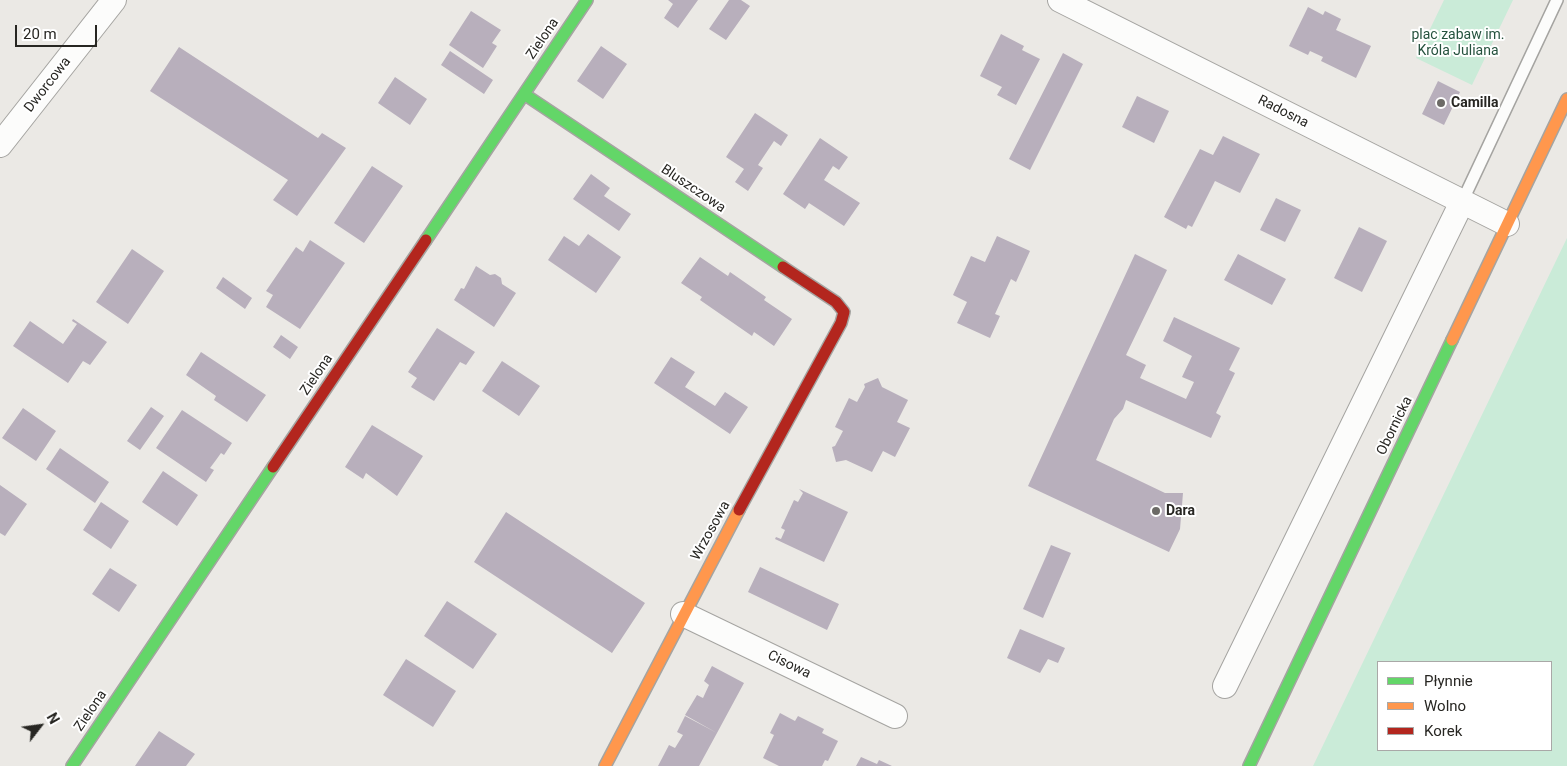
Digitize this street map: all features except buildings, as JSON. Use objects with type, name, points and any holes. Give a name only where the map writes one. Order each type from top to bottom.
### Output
[{"type":"street","name":"Dworcowa","points":[[0,146],[114,0]]},
{"type":"street","name":"Zielona","points":[[72,766],[587,0]]},
{"type":"street","name":"Radosna","points":[[1060,0],[1507,224]]},
{"type":"street","name":"Bluszczowa","points":[[524,94],[836,302],[844,312]]},
{"type":"street","name":"Obornicka","points":[[1249,766],[1567,99]]},
{"type":"street","points":[[1225,686],[1462,202]]},
{"type":"street","name":"Wrzosowa","points":[[605,766],[683,614],[841,323],[844,312]]},
{"type":"street","name":"Cisowa","points":[[683,614],[895,716]]},
{"type":"lane","points":[[1462,202],[1557,0]]},
{"type":"green space","name":"plac zabaw im. Króla Juliana","points":[[1444,0],[1513,0],[1472,85],[1416,58]]},
{"type":"green space","points":[[1567,238],[1567,766],[1313,766]]},
{"type":"traffic: fast","points":[[426,240],[587,0]]},
{"type":"traffic: fast","points":[[524,94],[783,267]]},
{"type":"traffic: fast","points":[[1249,766],[1452,340]]},
{"type":"traffic: fast","points":[[72,766],[273,467]]},
{"type":"traffic: slow","points":[[1452,340],[1567,99]]},
{"type":"traffic: slow","points":[[605,766],[739,510]]},
{"type":"traffic: jam","points":[[273,467],[426,240]]},
{"type":"traffic: jam","points":[[739,510],[841,323],[844,312],[836,302],[783,267]]},
{"type":"place","name":"Camilla","points":[[1441,103]]},
{"type":"place","name":"Dara","points":[[1156,511]]}]
